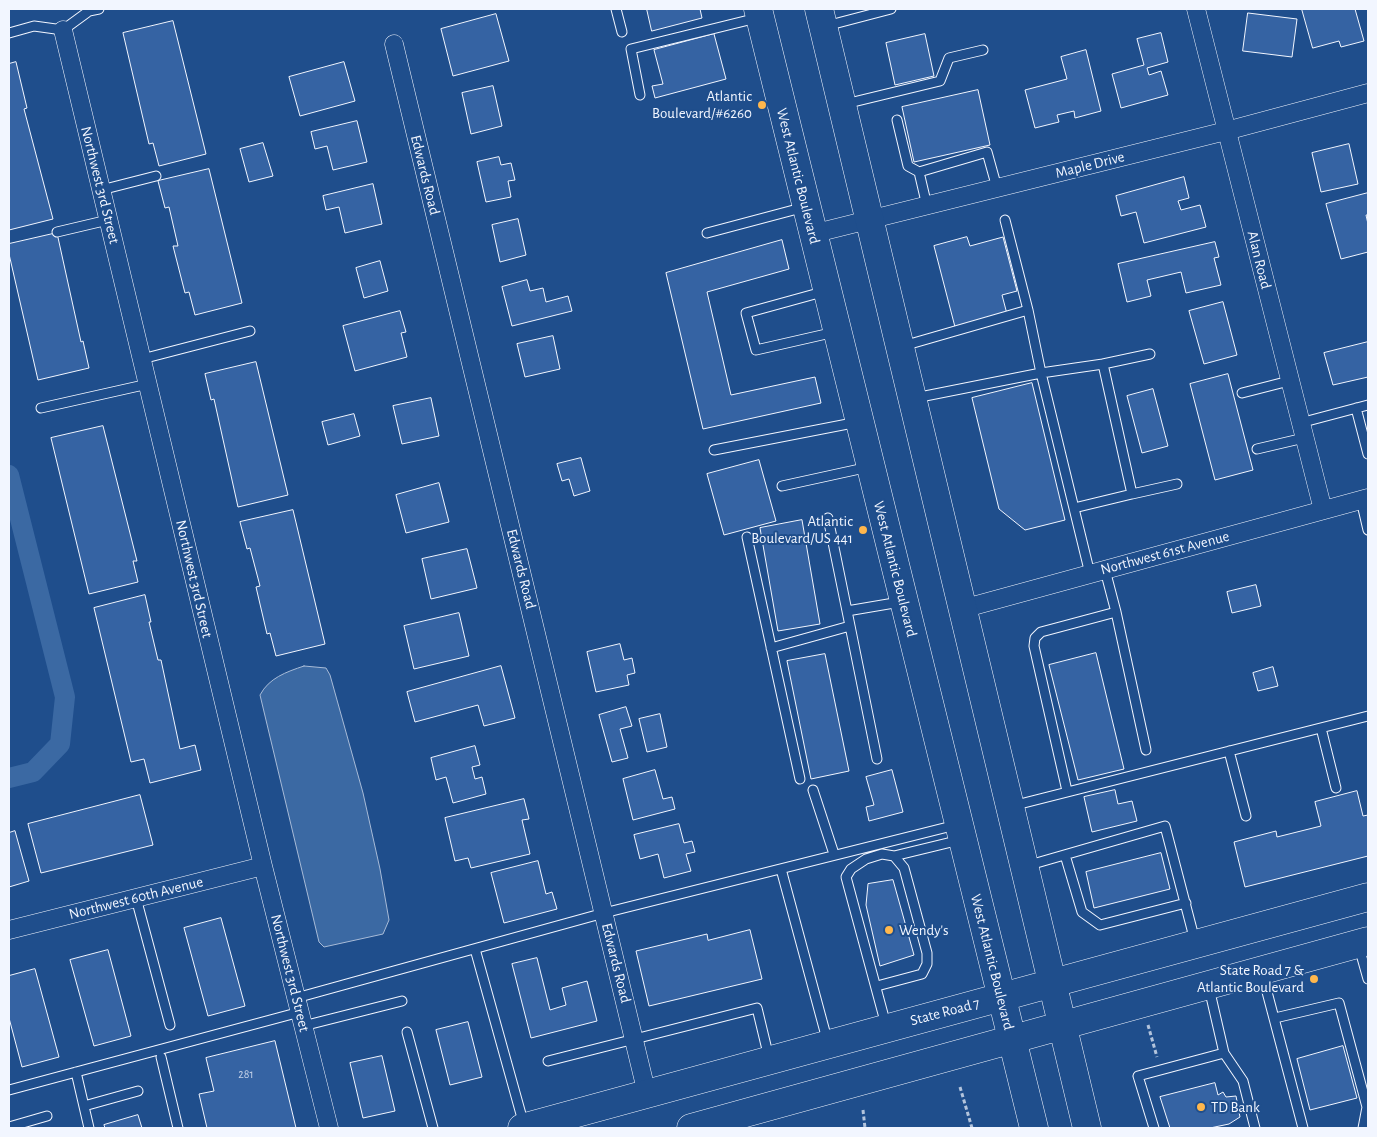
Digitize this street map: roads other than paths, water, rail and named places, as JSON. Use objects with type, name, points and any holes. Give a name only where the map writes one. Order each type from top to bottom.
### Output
[{"type":"main road","name":"West Atlantic Boulevard","points":[[759,13],[858,422],[1034,1128]]},
{"type":"main road","points":[[822,18],[1087,1128]]},
{"type":"main road","name":"State Road 7","points":[[524,1128],[1368,897]]},
{"type":"main road","points":[[691,1128],[1363,943]]},
{"type":"street","name":"Alan Road","points":[[1196,9],[1323,510]]},
{"type":"street","name":"Northwest 3rd Street","points":[[63,30],[263,866],[300,1012],[325,1127]]},
{"type":"street","name":"Edwards Road","points":[[394,44],[647,1094]]},
{"type":"street","name":"Maple Drive","points":[[812,234],[1226,131],[1368,93]]},
{"type":"street","name":"Northwest 61st Avenue","points":[[962,609],[1365,499]]},
{"type":"street","name":"Northwest 60th Avenue","points":[[9,930],[263,866]]},
{"type":"lane","points":[[9,33],[34,26],[63,30],[89,11],[99,9]]},
{"type":"lane","points":[[616,9],[622,32]]},
{"type":"lane","points":[[822,18],[891,9]]},
{"type":"lane","points":[[640,95],[631,49],[759,13]]},
{"type":"lane","points":[[842,104],[940,81],[949,58],[983,50]]},
{"type":"lane","points":[[897,120],[908,166],[919,172],[987,152],[997,188]]},
{"type":"lane","points":[[919,172],[927,206]]},
{"type":"lane","points":[[101,190],[156,176]]},
{"type":"lane","points":[[707,233],[806,207]]},
{"type":"lane","points":[[57,232],[108,220]]},
{"type":"lane","points":[[1005,220],[1074,508],[1097,572],[1116,612],[1146,750]]},
{"type":"lane","points":[[826,290],[746,313],[756,350],[836,331]]},
{"type":"lane","points":[[900,346],[1028,310]]},
{"type":"lane","points":[[142,359],[250,331]]},
{"type":"lane","points":[[913,399],[1041,373],[1102,364],[1150,354]]},
{"type":"lane","points":[[1102,364],[1132,494]]},
{"type":"lane","points":[[1242,393],[1290,381]]},
{"type":"lane","points":[[41,408],[148,384]]},
{"type":"lane","points":[[1257,449],[1356,408],[1368,405]]},
{"type":"lane","points":[[1356,408],[1368,454]]},
{"type":"lane","points":[[714,450],[858,422]]},
{"type":"lane","points":[[782,486],[870,467]]},
{"type":"lane","points":[[1074,508],[1177,484]]},
{"type":"lane","points":[[1365,499],[1368,530]]},
{"type":"lane","points":[[828,518],[877,759]]},
{"type":"lane","points":[[747,537],[800,780]]},
{"type":"lane","points":[[847,611],[903,602]]},
{"type":"lane","points":[[1067,791],[1034,646],[1035,638],[1041,632],[1116,612]]},
{"type":"lane","points":[[771,648],[850,626]]},
{"type":"lane","points":[[1010,806],[1368,716]]},
{"type":"lane","points":[[1321,728],[1336,788]]},
{"type":"lane","points":[[1229,751],[1246,816]]},
{"type":"lane","points":[[813,790],[834,854]]},
{"type":"lane","points":[[1025,866],[1165,826],[1196,944]]},
{"type":"lane","points":[[9,1090],[300,1012],[475,949],[604,913],[834,854],[960,832]]},
{"type":"lane","points":[[887,1028],[846,877],[851,869],[866,859],[882,854],[894,856],[960,832]]},
{"type":"lane","points":[[1065,855],[1082,912],[1100,925],[1186,903]]},
{"type":"lane","points":[[877,986],[922,974],[927,964],[927,953],[904,868],[894,856]]},
{"type":"lane","points":[[781,869],[828,1044]]},
{"type":"lane","points":[[136,898],[170,1025]]},
{"type":"lane","points":[[1363,943],[1368,979]]},
{"type":"lane","points":[[475,949],[524,1128]]},
{"type":"lane","points":[[1261,971],[1303,1128]]},
{"type":"lane","points":[[1208,985],[1224,1053],[1243,1081],[1254,1128]]},
{"type":"lane","points":[[300,1012],[402,1002]]},
{"type":"lane","points":[[1275,1018],[1340,1002],[1368,1107],[1363,1128]]},
{"type":"lane","points":[[548,1061],[757,1008],[770,1060]]},
{"type":"lane","points":[[407,1032],[433,1128]]},
{"type":"lane","points":[[1154,1128],[1138,1076],[1224,1053]]},
{"type":"lane","points":[[161,1057],[178,1128]]},
{"type":"lane","points":[[76,1072],[89,1128]]},
{"type":"lane","points":[[84,1106],[138,1091]]},
{"type":"lane","points":[[9,1127],[47,1116]]},
{"type":"water","points":[[304,666],[326,668],[330,675],[363,793],[389,920],[383,934],[324,947],[319,942],[260,695],[273,680]]},
{"type":"waterway","points":[[9,475],[65,697],[60,744],[33,772],[9,778]]},
{"type":"place","name":"Atlantic Boulevard/#6260","points":[[762,105]]},
{"type":"place","name":"Atlantic Boulevard/US 441","points":[[863,530]]},
{"type":"place","name":"Wendy's","points":[[889,930]]},
{"type":"place","name":"State Road 7 & Atlantic Boulevard","points":[[1314,979]]},
{"type":"place","name":"TD Bank","points":[[1201,1107]]}]
